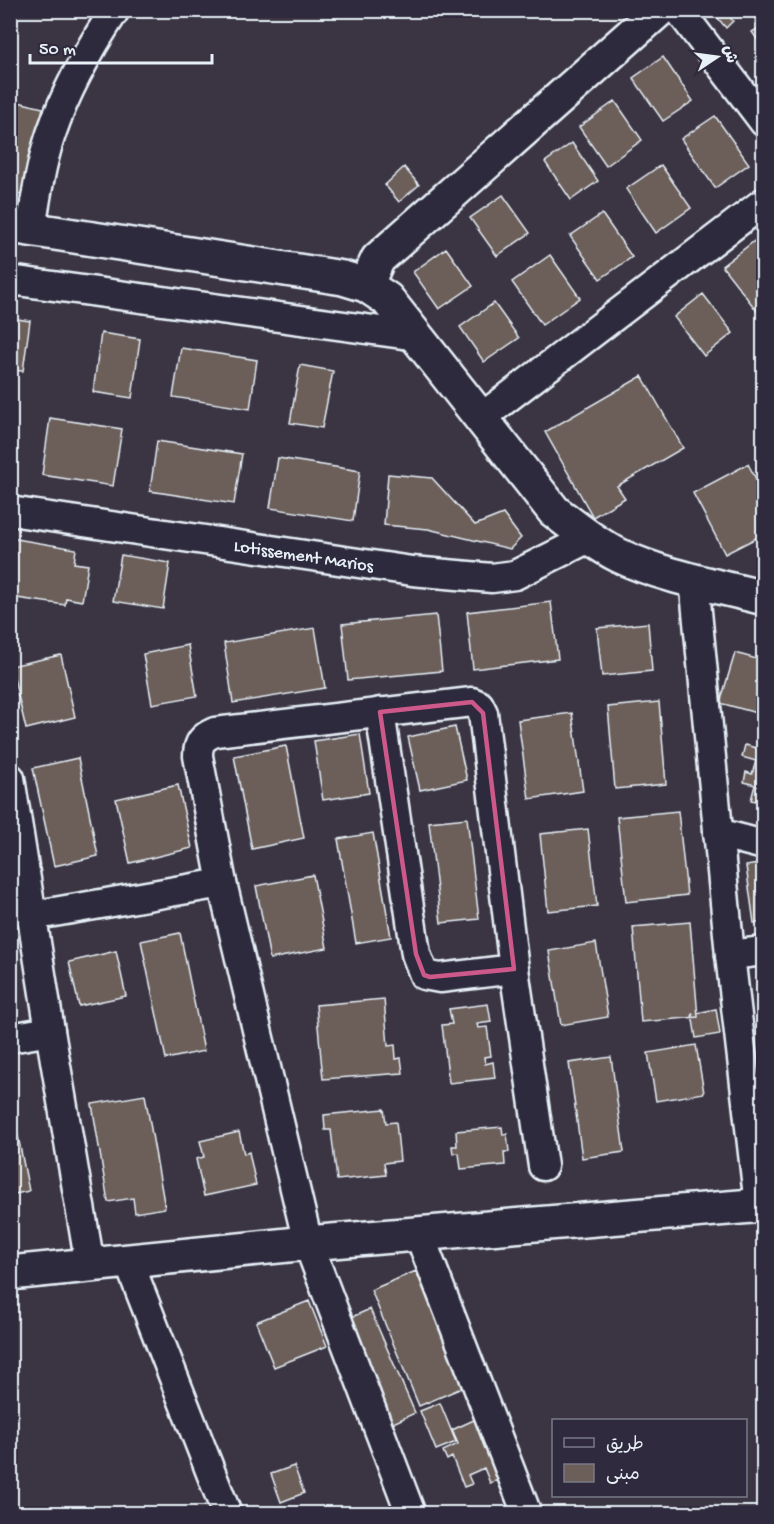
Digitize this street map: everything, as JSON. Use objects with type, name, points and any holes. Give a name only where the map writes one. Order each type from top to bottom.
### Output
[{"type":"street","points":[[115,10],[94,41],[70,89],[51,134],[40,179],[21,227],[331,276],[366,285],[387,299],[554,511],[589,538],[621,556],[655,569],[764,598]]},
{"type":"street","points":[[366,285],[378,259],[659,10]]},
{"type":"street","points":[[679,10],[764,122]]},
{"type":"street","points":[[481,418],[764,202]]},
{"type":"street","points":[[10,280],[417,336]]},
{"type":"street","name":"Lotissement Marios","points":[[10,511],[412,571],[492,578],[515,575],[589,538]]},
{"type":"street","points":[[10,1273],[308,1243],[761,1205],[730,955],[694,579]]},
{"type":"street","points":[[411,1514],[308,1243],[222,883],[198,756],[198,747],[202,740],[215,732],[476,702],[481,709],[514,969],[543,1166]]},
{"type":"street","points":[[380,712],[416,954],[424,975],[440,978],[514,969]]},
{"type":"street","points":[[10,778],[90,1265]]},
{"type":"street","points":[[718,833],[764,844]]},
{"type":"street","points":[[31,916],[222,883]]},
{"type":"street","points":[[730,955],[764,951]]},
{"type":"street","points":[[10,1038],[50,1031]]},
{"type":"street","points":[[419,1234],[527,1514]]},
{"type":"street","points":[[128,1260],[227,1514]]},
{"type":"highlighted area","points":[[472,702],[483,713],[514,969],[430,977],[424,975],[416,954],[380,712]]},
{"type":"building","points":[[711,10],[724,10],[733,21],[726,28]]},
{"type":"building","points":[[764,25],[764,49],[752,32]]},
{"type":"building","points":[[663,57],[693,101],[663,121],[633,78]]},
{"type":"building","points":[[10,100],[43,108],[22,195],[10,192]]},
{"type":"building","points":[[615,101],[642,140],[606,166],[579,127]]},
{"type":"building","points":[[715,116],[749,164],[715,188],[681,139]]},
{"type":"building","points":[[572,143],[598,181],[571,200],[545,162]]},
{"type":"building","points":[[661,165],[691,208],[656,233],[626,189]]},
{"type":"building","points":[[404,167],[419,185],[399,202],[385,185]]},
{"type":"building","points":[[503,195],[530,233],[497,256],[470,218]]},
{"type":"building","points":[[602,214],[632,257],[600,279],[570,236]]},
{"type":"building","points":[[762,235],[764,237],[764,320],[722,266]]},
{"type":"building","points":[[446,248],[473,286],[439,309],[413,272]]},
{"type":"building","points":[[550,255],[580,298],[542,325],[512,282]]},
{"type":"building","points":[[703,294],[733,333],[704,356],[674,317]]},
{"type":"building","points":[[494,303],[519,338],[484,362],[460,327]]},
{"type":"building","points":[[10,318],[30,321],[23,371],[10,370]]},
{"type":"building","points":[[101,333],[140,339],[132,398],[93,392]]},
{"type":"building","points":[[181,348],[257,360],[250,409],[173,397]]},
{"type":"building","points":[[300,365],[333,371],[322,428],[290,423]]},
{"type":"building","points":[[642,376],[683,448],[617,486],[625,498],[593,517],[545,432]]},
{"type":"building","points":[[50,418],[122,429],[113,486],[42,475]]},
{"type":"building","points":[[157,441],[242,454],[234,504],[150,491]]},
{"type":"building","points":[[278,458],[360,471],[353,521],[270,508]]},
{"type":"building","points":[[748,464],[764,494],[764,534],[725,554],[693,493]]},
{"type":"building","points":[[388,474],[432,478],[475,525],[503,514],[521,538],[510,549],[428,529],[384,525]]},
{"type":"building","points":[[10,538],[76,549],[74,563],[88,565],[82,601],[66,598],[65,605],[10,597]]},
{"type":"building","points":[[121,555],[170,563],[163,609],[113,601]]},
{"type":"building","points":[[551,602],[558,659],[473,669],[467,612]]},
{"type":"building","points":[[436,615],[442,671],[348,680],[342,624]]},
{"type":"building","points":[[648,623],[652,671],[602,676],[597,628]]},
{"type":"building","points":[[315,628],[325,688],[233,703],[224,643]]},
{"type":"building","points":[[188,645],[197,696],[152,704],[143,654]]},
{"type":"building","points":[[735,653],[764,661],[764,715],[720,703]]},
{"type":"building","points":[[61,655],[75,717],[26,729],[11,666]]},
{"type":"building","points":[[659,702],[666,784],[615,789],[608,707]]},
{"type":"building","points":[[572,713],[583,791],[529,799],[518,720]]},
{"type":"building","points":[[455,727],[467,780],[420,790],[408,737]]},
{"type":"building","points":[[360,734],[369,793],[323,800],[314,741]]},
{"type":"building","points":[[745,745],[764,750],[764,803],[751,800],[755,785],[744,782],[746,772],[752,774],[756,761],[742,757]]},
{"type":"building","points":[[286,746],[304,838],[252,849],[234,756]]},
{"type":"building","points":[[78,758],[98,856],[54,866],[33,768]]},
{"type":"building","points":[[178,785],[192,848],[130,863],[116,799]]},
{"type":"building","points":[[678,811],[687,895],[626,902],[617,817]]},
{"type":"building","points":[[467,818],[479,919],[441,923],[429,822]]},
{"type":"building","points":[[588,829],[597,906],[548,911],[540,834]]},
{"type":"building","points":[[373,833],[391,937],[356,943],[338,839]]},
{"type":"building","points":[[764,863],[764,922],[754,923],[746,866]]},
{"type":"building","points":[[313,875],[327,948],[270,959],[256,886]]},
{"type":"building","points":[[690,922],[698,1017],[641,1022],[633,927]]},
{"type":"building","points":[[180,933],[204,1051],[166,1059],[141,941]]},
{"type":"building","points":[[596,943],[608,1017],[561,1025],[549,951]]},
{"type":"building","points":[[116,951],[126,996],[79,1006],[69,962]]},
{"type":"building","points":[[384,999],[388,1046],[395,1045],[396,1059],[401,1058],[403,1073],[323,1079],[316,1005]]},
{"type":"building","points":[[488,1004],[491,1022],[477,1024],[478,1028],[487,1027],[491,1056],[484,1057],[485,1064],[493,1062],[495,1078],[449,1083],[442,1025],[452,1024],[449,1009]]},
{"type":"building","points":[[716,1009],[720,1034],[696,1038],[692,1014]]},
{"type":"building","points":[[696,1045],[704,1093],[656,1101],[648,1053]]},
{"type":"building","points":[[611,1057],[624,1152],[582,1158],[569,1063]]},
{"type":"building","points":[[145,1095],[165,1208],[135,1213],[133,1198],[108,1202],[92,1104]]},
{"type":"building","points":[[10,1096],[29,1191],[10,1195]]},
{"type":"building","points":[[384,1109],[386,1123],[396,1122],[400,1161],[384,1163],[386,1175],[337,1180],[331,1130],[325,1130],[324,1115]]},
{"type":"building","points":[[502,1127],[503,1135],[507,1134],[509,1152],[504,1152],[505,1165],[461,1169],[459,1153],[453,1154],[452,1146],[457,1146],[456,1131]]},
{"type":"building","points":[[239,1132],[244,1154],[249,1152],[256,1185],[204,1196],[196,1159],[204,1157],[200,1141]]},
{"type":"building","points":[[416,1271],[464,1387],[419,1406],[371,1290]]},
{"type":"building","points":[[309,1301],[327,1346],[274,1367],[256,1322]]},
{"type":"building","points":[[370,1309],[415,1413],[389,1425],[345,1320]]},
{"type":"building","points":[[440,1403],[456,1442],[436,1450],[420,1411]]},
{"type":"building","points":[[476,1419],[501,1479],[490,1483],[484,1468],[468,1475],[472,1484],[464,1487],[452,1457],[447,1460],[443,1451],[458,1444],[452,1430]]},
{"type":"building","points":[[294,1466],[304,1493],[281,1502],[271,1474]]}]
